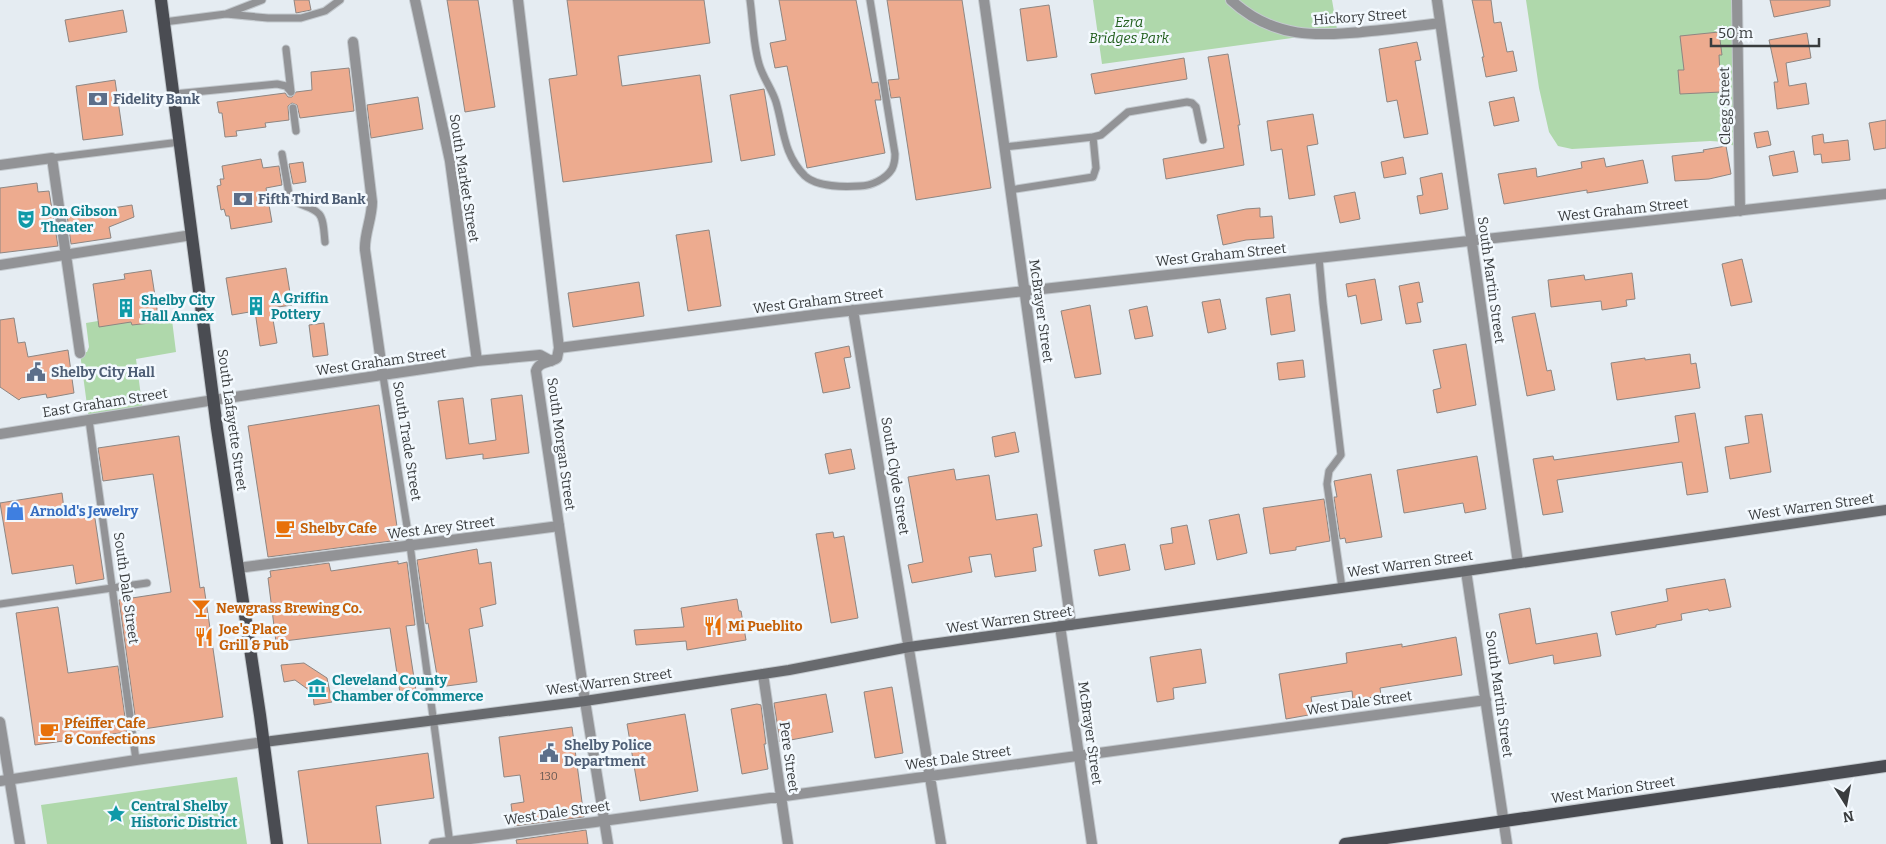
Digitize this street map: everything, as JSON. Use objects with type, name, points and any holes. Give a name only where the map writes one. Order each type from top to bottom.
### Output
[{"type":"main road","name":"South Lafayette Street","points":[[161,0],[214,400],[277,844]]},
{"type":"main road","name":"West Warren Street","points":[[264,742],[585,701],[763,674],[909,647],[1466,571],[1886,510]]},
{"type":"main road","name":"West Marion Street","points":[[1345,844],[1886,766]]},
{"type":"street","name":"South Market Street","points":[[416,0],[450,161],[477,361]]},
{"type":"street","points":[[518,0],[559,348]]},
{"type":"street","name":"McBrayer Street","points":[[984,0],[1024,291],[1079,755],[1092,844]]},
{"type":"street","name":"Hickory Street","points":[[1231,0],[1242,10],[1266,24],[1287,32],[1314,35],[1338,35],[1440,23]]},
{"type":"street","name":"South Martin Street","points":[[1437,0],[1518,563]]},
{"type":"street","name":"Clegg Street","points":[[1737,0],[1740,211]]},
{"type":"street","name":"South Trade Street","points":[[353,42],[372,202],[364,240],[383,376]]},
{"type":"street","points":[[0,165],[52,158],[80,353]]},
{"type":"street","name":"West Graham Street","points":[[559,348],[853,310],[1886,194]]},
{"type":"street","points":[[0,264],[192,235]]},
{"type":"street","name":"South Clyde Street","points":[[853,310],[941,844]]},
{"type":"street","name":"South Morgan Street","points":[[559,348],[558,355],[551,361],[542,363],[536,371],[608,844]]},
{"type":"street","name":"West Graham Street","points":[[214,400],[477,361],[540,355],[551,361]]},
{"type":"street","name":"East Graham Street","points":[[0,434],[214,400]]},
{"type":"street","name":"West Arey Street","points":[[238,568],[559,526]]},
{"type":"street","name":"South Martin Street","points":[[1466,571],[1507,844]]},
{"type":"street","name":"Pere Street","points":[[763,674],[788,844]]},
{"type":"street","name":"West Dale Street","points":[[434,844],[1486,700]]},
{"type":"street","points":[[0,722],[4,781],[20,844]]},
{"type":"street","name":"West Warren Street","points":[[4,781],[264,742]]},
{"type":"lane","points":[[226,14],[262,0]]},
{"type":"lane","points":[[164,22],[226,14],[268,18],[301,18],[325,11],[340,0]]},
{"type":"lane","points":[[750,0],[758,62],[762,76],[772,89],[783,137],[791,157],[806,177],[816,182],[839,187],[867,186],[879,181],[892,168],[895,154],[870,0]]},
{"type":"lane","points":[[174,94],[277,84],[286,86],[292,92],[286,49]]},
{"type":"lane","points":[[1004,147],[1093,137],[1101,135],[1128,112],[1187,102],[1192,103],[1196,107],[1203,140]]},
{"type":"lane","points":[[293,108],[296,131]]},
{"type":"lane","points":[[1010,190],[1092,177],[1096,168],[1093,137]]},
{"type":"lane","points":[[52,158],[180,142]]},
{"type":"lane","points":[[282,154],[289,194],[299,205],[319,214],[322,219],[325,242]]},
{"type":"lane","points":[[1319,258],[1341,455],[1329,471],[1327,484],[1342,588]]},
{"type":"lane","name":"South Trade Street","points":[[383,376],[410,546],[450,843]]},
{"type":"lane","name":"South Dale Street","points":[[89,420],[136,760]]},
{"type":"lane","points":[[0,604],[147,583]]},
{"type":"green space","name":"Ezra Bridges Park","points":[[1093,0],[1332,0],[1338,35],[1314,35],[1102,64]]},
{"type":"green space","points":[[1526,0],[1737,0],[1739,149],[1727,142],[1710,141],[1572,149],[1558,146],[1549,132],[1539,88]]},
{"type":"green space","points":[[172,320],[176,352],[136,359],[143,411],[89,420],[80,353],[87,352],[89,347],[86,323],[98,321],[131,322],[132,325]]},
{"type":"green space","points":[[237,777],[247,844],[47,844],[41,805]]},
{"type":"building","points":[[294,0],[309,0],[311,10],[296,13]]},
{"type":"building","points":[[447,0],[478,0],[495,107],[465,112]]},
{"type":"building","points":[[567,0],[704,0],[710,43],[618,56],[622,86],[700,75],[712,162],[563,182],[549,79],[577,75]]},
{"type":"building","points":[[779,0],[856,0],[872,83],[878,82],[881,100],[875,100],[885,153],[807,168],[787,66],[775,68],[770,43],[786,40]]},
{"type":"building","points":[[887,0],[962,0],[991,188],[916,200],[900,97],[891,98],[888,80],[899,79]]},
{"type":"building","points":[[1472,0],[1491,0],[1494,23],[1501,22],[1507,52],[1513,51],[1517,71],[1486,77],[1482,57],[1484,57]]},
{"type":"building","points":[[1770,0],[1830,0],[1830,6],[1774,17]]},
{"type":"building","points":[[1049,5],[1057,57],[1027,61],[1020,9]]},
{"type":"building","points":[[123,10],[127,32],[69,42],[65,20]]},
{"type":"building","points":[[1719,32],[1722,55],[1719,55],[1721,92],[1680,94],[1678,70],[1684,70],[1680,36]]},
{"type":"building","points":[[1807,33],[1811,58],[1786,63],[1789,86],[1806,83],[1809,104],[1777,109],[1774,82],[1778,82],[1769,40]]},
{"type":"building","points":[[1417,42],[1421,60],[1415,61],[1428,134],[1404,138],[1397,100],[1387,102],[1379,49]]},
{"type":"building","points":[[1228,54],[1240,125],[1238,125],[1244,165],[1166,179],[1163,159],[1224,148],[1208,57]]},
{"type":"building","points":[[1184,58],[1187,79],[1095,94],[1091,74]]},
{"type":"building","points":[[349,68],[354,111],[300,118],[297,105],[292,103],[288,106],[289,120],[265,123],[266,127],[236,131],[237,136],[225,137],[222,113],[219,113],[217,102],[285,93],[288,97],[292,97],[296,92],[312,90],[311,72]]},
{"type":"building","name":"Fidelity Bank","points":[[115,80],[123,135],[83,140],[76,86]]},
{"type":"building","points":[[764,89],[775,155],[741,161],[730,95]]},
{"type":"building","points":[[418,97],[423,129],[371,138],[367,105]]},
{"type":"building","points":[[1514,97],[1519,121],[1494,126],[1489,102]]},
{"type":"building","points":[[1313,114],[1318,144],[1307,146],[1315,195],[1289,199],[1282,149],[1271,151],[1267,121]]},
{"type":"building","points":[[1886,120],[1886,148],[1874,150],[1869,123]]},
{"type":"building","points":[[1768,131],[1771,145],[1757,148],[1754,133]]},
{"type":"building","points":[[1823,134],[1824,143],[1848,140],[1850,160],[1822,163],[1821,154],[1814,155],[1812,136]]},
{"type":"building","points":[[1726,146],[1731,174],[1709,179],[1675,181],[1672,156],[1704,152],[1703,150]]},
{"type":"building","points":[[1794,151],[1798,172],[1773,176],[1769,156]]},
{"type":"building","points":[[1403,157],[1406,174],[1384,178],[1381,162]]},
{"type":"building","points":[[1604,158],[1606,167],[1643,160],[1648,183],[1587,193],[1587,190],[1504,204],[1498,174],[1536,168],[1537,177],[1582,168],[1581,162]]},
{"type":"building","name":"Fifth Third Bank","points":[[261,159],[263,168],[279,166],[282,185],[266,188],[272,222],[231,229],[229,216],[226,216],[224,209],[221,210],[217,186],[221,185],[220,179],[224,179],[222,166]]},
{"type":"building","points":[[303,162],[306,182],[293,184],[289,164]]},
{"type":"building","points":[[1442,173],[1448,209],[1420,214],[1417,196],[1423,195],[1420,178]]},
{"type":"building","name":"Don Gibson Theater","points":[[37,183],[38,192],[49,191],[58,246],[0,253],[0,188]]},
{"type":"building","points":[[1355,192],[1360,219],[1340,223],[1334,196]]},
{"type":"building","points":[[132,205],[134,217],[109,227],[111,238],[71,244],[67,215]]},
{"type":"building","points":[[1260,208],[1260,217],[1272,216],[1274,238],[1246,240],[1223,245],[1217,215]]},
{"type":"building","points":[[709,230],[721,306],[688,311],[676,235]]},
{"type":"building","points":[[1742,259],[1752,302],[1731,306],[1722,264]]},
{"type":"building","name":"A Griffin Pottery","points":[[286,268],[292,305],[271,308],[277,343],[260,346],[255,311],[232,315],[226,278]]},
{"type":"building","name":"Shelby City Hall Annex","points":[[151,270],[159,322],[132,325],[131,322],[99,327],[93,284],[125,279],[124,274]]},
{"type":"building","points":[[1632,273],[1635,299],[1626,300],[1627,306],[1602,310],[1601,301],[1551,307],[1548,280],[1584,275],[1585,280]]},
{"type":"building","points":[[1375,279],[1382,320],[1361,324],[1356,295],[1348,297],[1346,284]]},
{"type":"building","points":[[639,282],[644,316],[573,327],[568,293]]},
{"type":"building","points":[[1419,282],[1423,302],[1417,303],[1421,322],[1406,324],[1399,286]]},
{"type":"building","points":[[1290,294],[1295,331],[1271,335],[1266,298]]},
{"type":"building","points":[[1220,299],[1226,329],[1208,333],[1202,302]]},
{"type":"building","points":[[1090,305],[1101,374],[1075,378],[1061,311]]},
{"type":"building","points":[[1147,306],[1153,336],[1135,339],[1129,310]]},
{"type":"building","points":[[1535,313],[1547,371],[1551,370],[1555,390],[1527,396],[1512,317]]},
{"type":"building","name":"Shelby City Hall","points":[[14,318],[18,343],[25,342],[28,357],[68,350],[74,393],[47,398],[46,394],[21,398],[19,400],[0,387],[0,320]]},
{"type":"building","points":[[324,323],[328,355],[313,357],[309,325]]},
{"type":"building","points":[[1466,344],[1476,405],[1437,413],[1433,390],[1441,388],[1433,350]]},
{"type":"building","points":[[849,346],[851,357],[844,358],[850,388],[823,393],[815,353]]},
{"type":"building","points":[[1690,354],[1691,364],[1696,363],[1700,388],[1617,400],[1611,363]]},
{"type":"building","points":[[1303,360],[1305,377],[1279,380],[1277,363]]},
{"type":"building","points":[[522,395],[529,453],[483,459],[483,454],[446,459],[438,401],[463,398],[469,444],[496,440],[491,399]]},
{"type":"building","points":[[379,405],[399,540],[268,557],[248,426]]},
{"type":"building","points":[[1695,413],[1708,492],[1687,495],[1682,462],[1557,480],[1563,512],[1543,515],[1533,459],[1553,456],[1554,460],[1679,442],[1675,416]]},
{"type":"building","points":[[1762,414],[1771,472],[1730,479],[1725,447],[1749,443],[1745,416]]},
{"type":"building","points":[[1015,432],[1019,452],[995,457],[992,437]]},
{"type":"building","points":[[179,436],[200,588],[204,587],[223,717],[137,730],[119,600],[171,592],[153,474],[103,481],[98,448]]},
{"type":"building","points":[[851,449],[855,469],[829,474],[825,454]]},
{"type":"building","points":[[1477,456],[1486,509],[1465,513],[1463,503],[1404,513],[1397,470]]},
{"type":"building","points":[[954,469],[956,480],[989,475],[996,520],[1037,514],[1042,546],[1033,548],[1036,571],[995,577],[991,554],[969,557],[972,572],[912,583],[908,565],[923,562],[908,477]]},
{"type":"building","points":[[1371,474],[1382,537],[1346,543],[1345,538],[1340,539],[1334,497],[1337,497],[1334,481]]},
{"type":"building","points":[[62,493],[65,517],[94,512],[104,579],[76,584],[73,565],[12,574],[0,503]]},
{"type":"building","points":[[1324,499],[1330,541],[1296,547],[1296,550],[1270,554],[1263,508]]},
{"type":"building","points":[[1239,514],[1247,553],[1217,560],[1209,520]]},
{"type":"building","points":[[1187,525],[1195,564],[1165,570],[1160,545],[1173,543],[1171,528]]},
{"type":"building","points":[[833,532],[834,538],[844,536],[858,618],[831,623],[816,534]]},
{"type":"building","points":[[1125,544],[1130,570],[1099,576],[1094,550]]},
{"type":"building","points":[[477,549],[479,564],[491,562],[496,604],[480,608],[483,626],[469,629],[477,682],[439,687],[428,623],[426,624],[417,560]]},
{"type":"building","points":[[398,561],[398,564],[407,562],[415,625],[406,626],[416,691],[400,693],[390,628],[276,642],[268,578],[271,577],[270,571],[329,563],[331,571]]},
{"type":"building","points":[[1725,579],[1731,607],[1681,614],[1682,620],[1616,635],[1611,612],[1668,601],[1666,589]]},
{"type":"building","name":"Mi Pueblito","points":[[737,599],[746,640],[687,650],[686,641],[636,645],[634,630],[684,627],[681,608]]},
{"type":"building","points":[[58,607],[68,673],[118,666],[127,732],[35,745],[16,613]]},
{"type":"building","points":[[1530,608],[1536,644],[1597,633],[1601,656],[1554,664],[1553,655],[1509,664],[1499,614]]},
{"type":"building","points":[[1456,637],[1462,675],[1380,688],[1381,696],[1353,700],[1352,691],[1311,697],[1314,714],[1286,719],[1279,674],[1347,663],[1346,653],[1402,644],[1402,647]]},
{"type":"building","points":[[1201,649],[1206,683],[1173,688],[1174,699],[1157,702],[1150,657]]},
{"type":"building","name":"Cleveland County Chamber of Commerce","points":[[304,663],[327,678],[332,702],[314,705],[313,693],[295,680],[284,682],[281,665]]},
{"type":"building","points":[[892,687],[903,753],[875,758],[864,692]]},
{"type":"building","points":[[826,694],[833,732],[780,742],[774,703]]},
{"type":"building","points":[[757,704],[761,705],[768,769],[742,774],[731,709]]},
{"type":"building","points":[[685,714],[698,791],[640,801],[627,724]]},
{"type":"building","points":[[572,727],[584,817],[514,826],[511,804],[524,802],[520,775],[504,777],[499,737]]},
{"type":"building","points":[[428,753],[434,798],[376,806],[381,844],[308,844],[298,771]]},
{"type":"building","points":[[586,830],[588,844],[517,844],[516,840]]},
{"type":"place","name":"Fidelity Bank","points":[[98,99]]},
{"type":"place","name":"Fifth Third Bank","points":[[243,199]]},
{"type":"place","name":"Don Gibson Theater","points":[[26,219]]},
{"type":"place","name":"A Griffin Pottery","points":[[256,306]]},
{"type":"place","name":"Shelby City Hall Annex","points":[[126,308]]},
{"type":"place","name":"Shelby City Hall","points":[[36,372]]},
{"type":"place","name":"Arnold's Jewelry","points":[[15,511]]},
{"type":"place","name":"Shelby Cafe","points":[[285,528]]},
{"type":"place","name":"Newgrass Brewing Co.","points":[[201,608]]},
{"type":"place","name":"Mi Pueblito","points":[[713,626]]},
{"type":"place","name":"Joe's Place Grill & Pub","points":[[204,637]]},
{"type":"place","name":"Cleveland County Chamber of Commerce","points":[[317,688]]},
{"type":"place","name":"Pfeiffer Cafe & Confections","points":[[49,731]]},
{"type":"place","name":"Shelby Police Department","points":[[549,753]]},
{"type":"place","name":"Central Shelby Historic District","points":[[116,814]]}]
